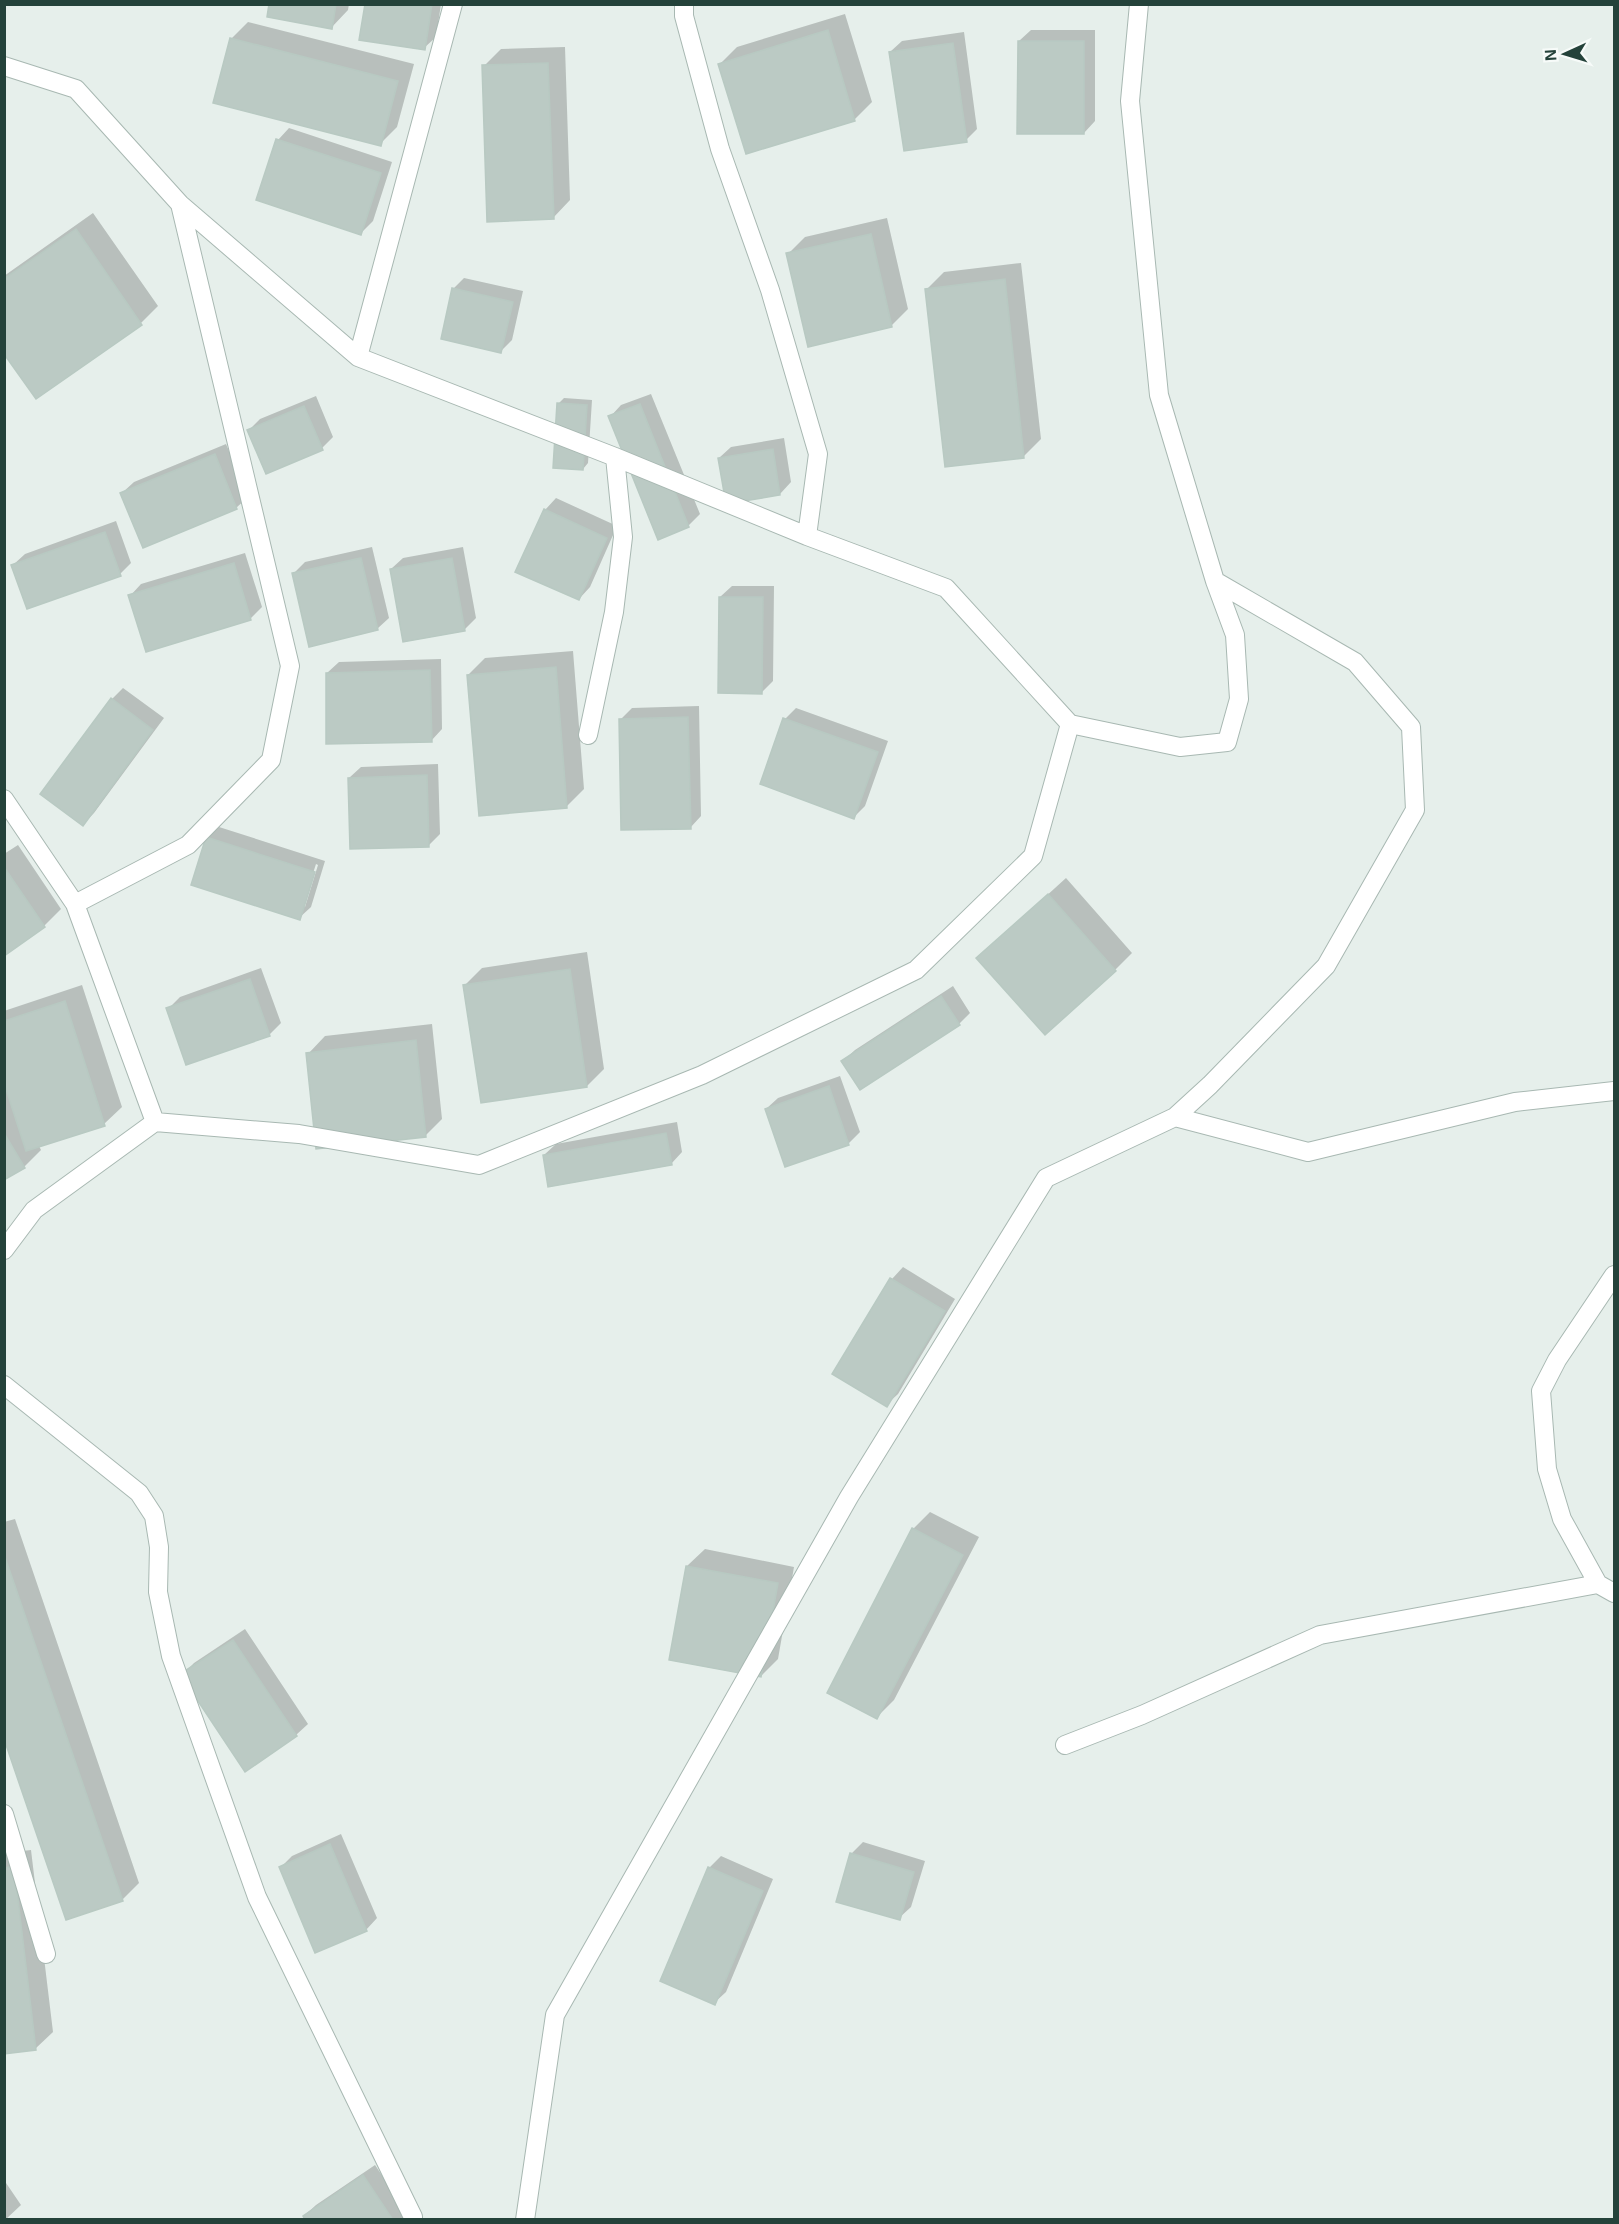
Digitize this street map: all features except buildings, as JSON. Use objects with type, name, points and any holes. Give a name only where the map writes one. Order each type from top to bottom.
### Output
[{"type":"street","points":[[358,357],[453,4]]},
{"type":"street","points":[[684,4],[684,16],[720,149],[770,290],[818,454],[807,536]]},
{"type":"street","points":[[4,66],[76,89],[180,204],[358,357],[615,457],[807,536],[946,588],[1070,724],[1180,747],[1227,742],[1239,699],[1235,635],[1215,582],[1159,394],[1130,101],[1139,4]]},
{"type":"street","points":[[75,904],[188,845],[271,760],[290,666],[180,204]]},
{"type":"street","points":[[588,735],[614,612],[623,537],[615,457]]},
{"type":"street","points":[[525,2220],[555,2015],[849,1497],[1046,1178],[1175,1117],[1210,1084],[1326,966],[1415,810],[1411,728],[1355,662],[1215,582]]},
{"type":"street","points":[[4,1250],[34,1210],[154,1122],[299,1134],[479,1165],[702,1075],[916,970],[1033,856],[1070,724]]},
{"type":"street","points":[[4,799],[75,904],[154,1122]]},
{"type":"street","points":[[1175,1117],[1308,1152],[1515,1102],[1614,1091]]},
{"type":"street","points":[[1614,1275],[1557,1360],[1541,1391],[1547,1469],[1562,1519],[1598,1584],[1614,1593]]},
{"type":"street","points":[[4,1385],[139,1493],[154,1516],[159,1547],[158,1592],[171,1656],[257,1897],[413,2217]]},
{"type":"street","points":[[1065,1745],[1142,1715],[1320,1635],[1598,1584]]},
{"type":"street","points":[[4,1814],[8,1835],[46,1954]]}]
